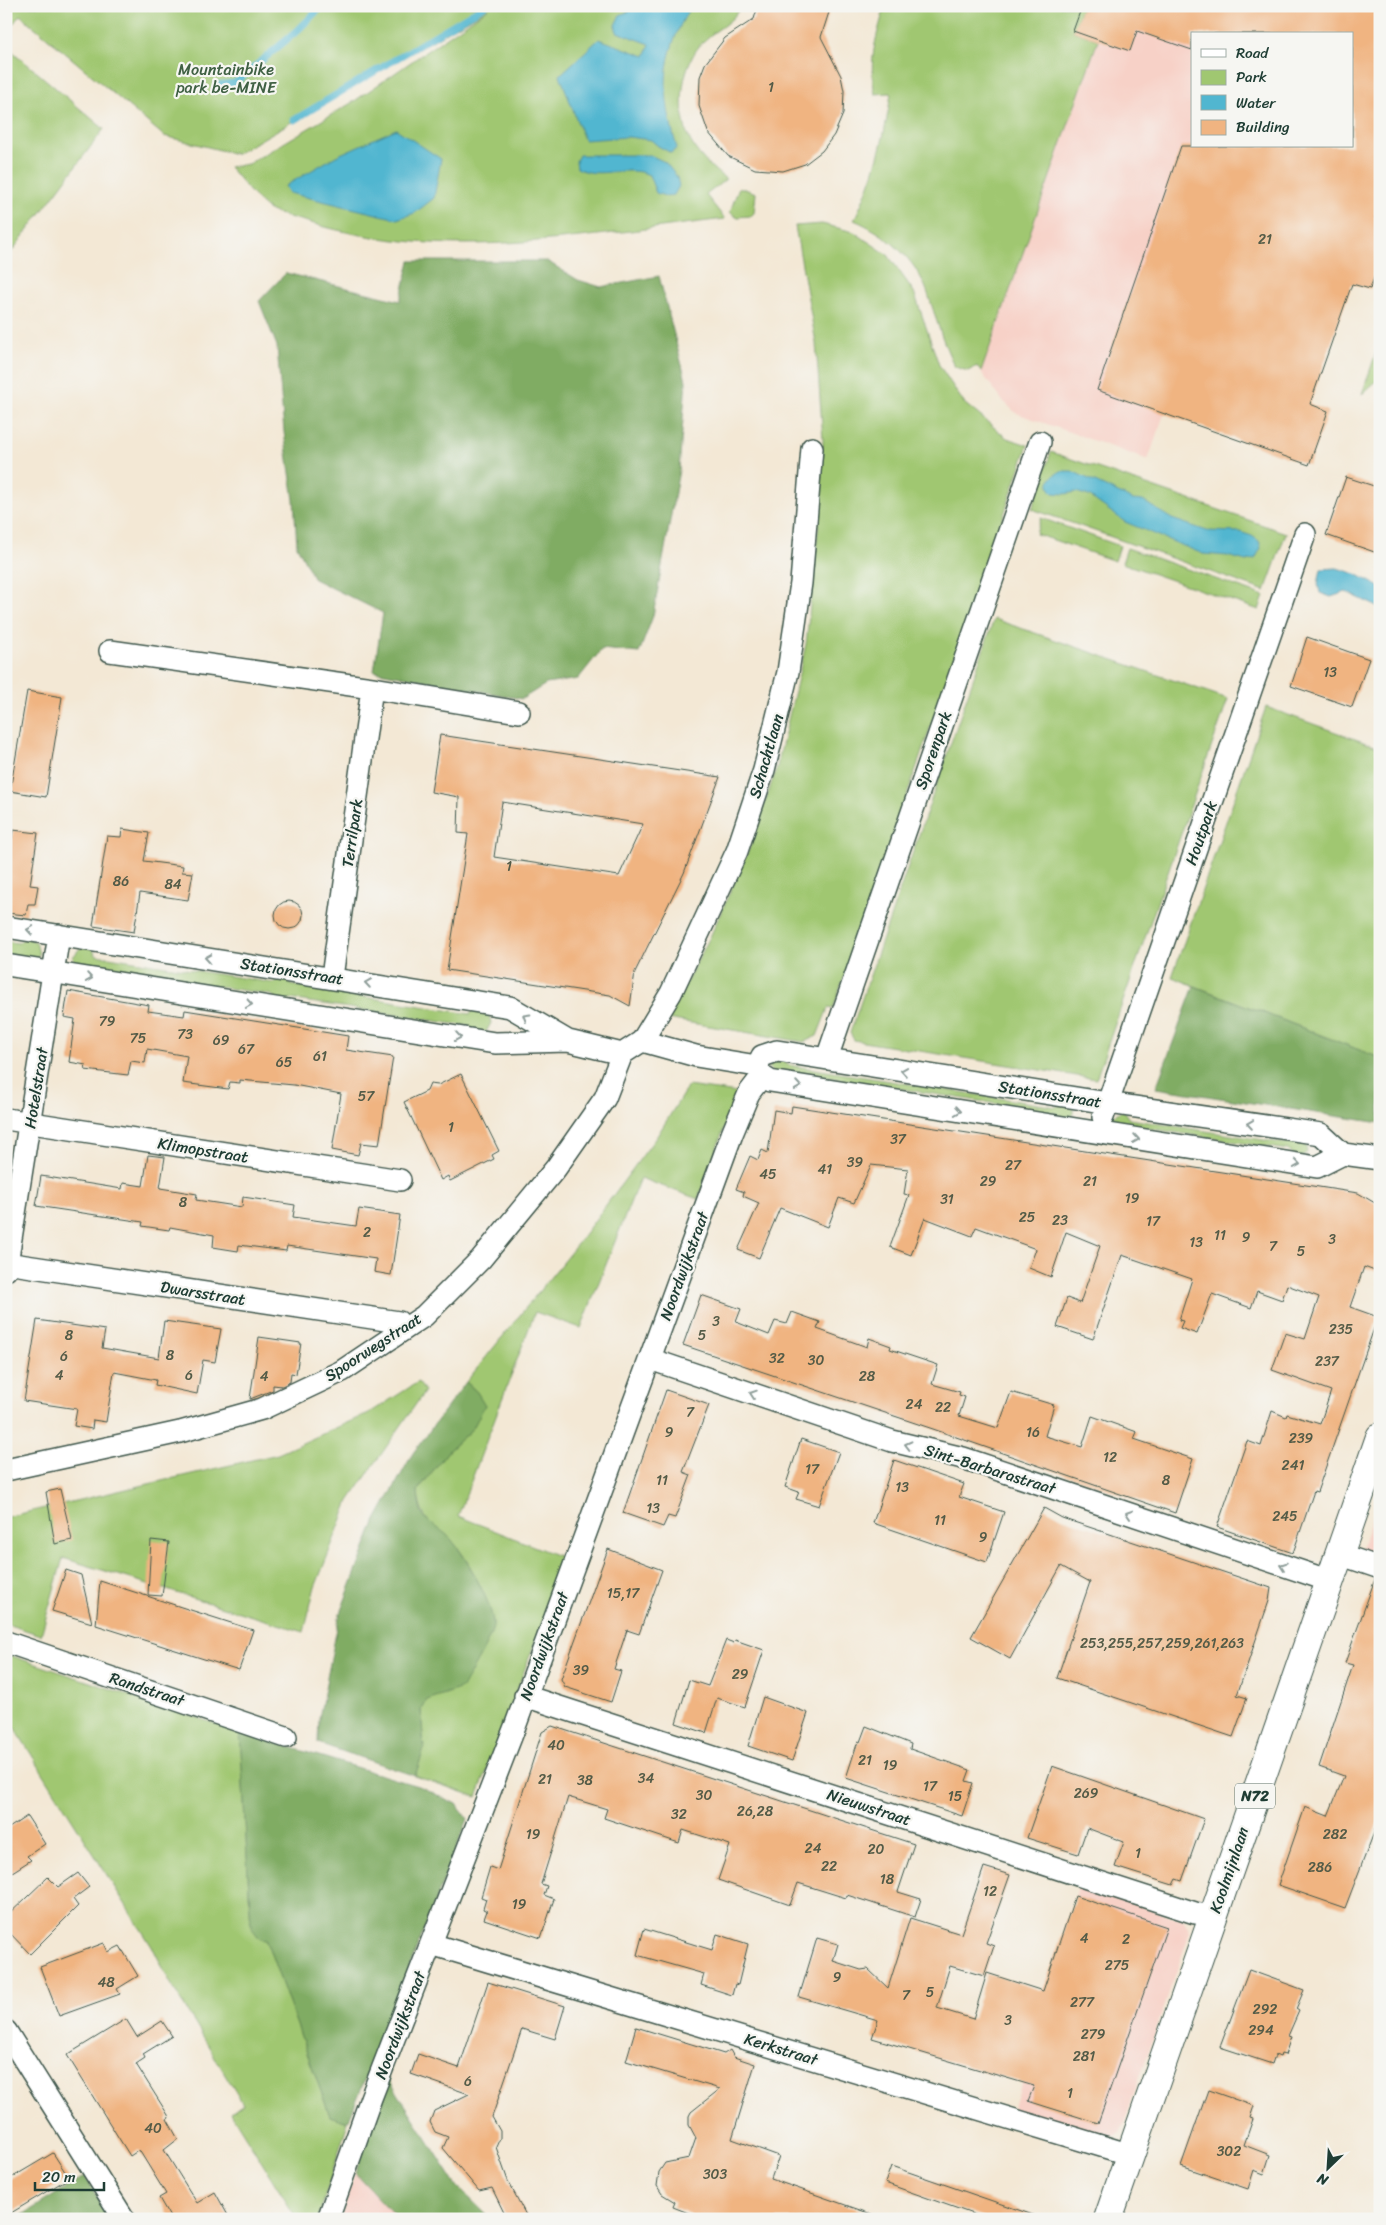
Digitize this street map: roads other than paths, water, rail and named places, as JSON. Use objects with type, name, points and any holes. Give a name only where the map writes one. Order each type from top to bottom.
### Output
[{"type":"main road","name":"Koolmijnlaan","points":[[1108,2219],[1380,1437]]},
{"type":"street","name":"Sporenpark","points":[[827,1058],[1040,442]]},
{"type":"street","name":"Schachtlaan","points":[[642,1041],[671,993],[737,851],[764,770],[790,662],[801,583],[812,448]]},
{"type":"street","name":"Houtpark","points":[[1097,1133],[1305,534]]},
{"type":"street","points":[[110,652],[372,688],[519,712]]},
{"type":"street","name":"Terrilpark","points":[[332,977],[372,688]]},
{"type":"street","name":"Stationsstraat","points":[[6,927],[332,977],[510,1007],[568,1042]]},
{"type":"street","name":"Hotelstraat","points":[[7,1265],[31,1123],[59,935]]},
{"type":"street","name":"Stationsstraat","points":[[6,965],[495,1043],[568,1042],[622,1054]]},
{"type":"street","name":"Stationsstraat","points":[[642,1041],[760,1071],[770,1081],[1317,1167],[1343,1154],[1321,1134],[1108,1103],[827,1058],[777,1051],[762,1056],[760,1071]]},
{"type":"street","points":[[622,1054],[642,1041]]},
{"type":"street","name":"Spoorwegstraat","points":[[6,1470],[180,1432],[262,1408],[342,1371],[424,1316],[481,1258],[556,1168],[605,1098],[622,1054]]},
{"type":"street","name":"Noordwijkstraat","points":[[328,2219],[525,1696],[732,1134],[760,1071]]},
{"type":"street","name":"Klimopstraat","points":[[6,1119],[400,1180]]},
{"type":"street","points":[[1343,1154],[1380,1159]]},
{"type":"street","name":"Dwarsstraat","points":[[7,1265],[399,1322]]},
{"type":"street","name":"Sint-Barbarastraat","points":[[650,1360],[892,1441],[963,1458],[1330,1581]]},
{"type":"street","points":[[1339,1554],[1380,1568]]},
{"type":"street","name":"Randstraat","points":[[6,1642],[286,1737]]},
{"type":"street","name":"Nieuwstraat","points":[[525,1696],[1186,1910],[1213,1916]]},
{"type":"street","name":"Kerkstraat","points":[[431,1944],[1131,2154]]},
{"type":"street","points":[[6,2031],[124,2219]]},
{"type":"water","points":[[641,6],[691,6],[673,42],[666,75],[668,109],[677,148],[671,153],[651,140],[628,137],[584,140],[560,75],[599,39],[645,56],[650,44],[617,32],[615,25],[620,15]]},
{"type":"water","points":[[396,129],[441,159],[434,198],[415,213],[397,219],[289,193],[285,186],[336,156]]},
{"type":"water","points":[[579,155],[650,155],[665,162],[677,177],[679,186],[674,195],[665,196],[656,193],[649,175],[640,172],[594,173],[577,168],[576,161]]},
{"type":"water","points":[[1061,471],[1072,471],[1133,500],[1143,501],[1172,519],[1207,531],[1240,532],[1252,536],[1259,541],[1261,548],[1255,559],[1246,561],[1228,556],[1203,554],[1125,522],[1089,496],[1076,492],[1065,494],[1053,493],[1049,486],[1050,480]]},
{"type":"water","points":[[1337,568],[1356,574],[1380,587],[1380,608],[1346,592],[1331,597],[1320,593],[1318,584],[1321,569]]},
{"type":"waterway","points":[[217,85],[235,83],[296,32],[322,6]]},
{"type":"waterway","points":[[294,120],[484,6]]},
{"type":"park label","name":"Mountainbike park be-MINE","points":[[226,78]]}]
